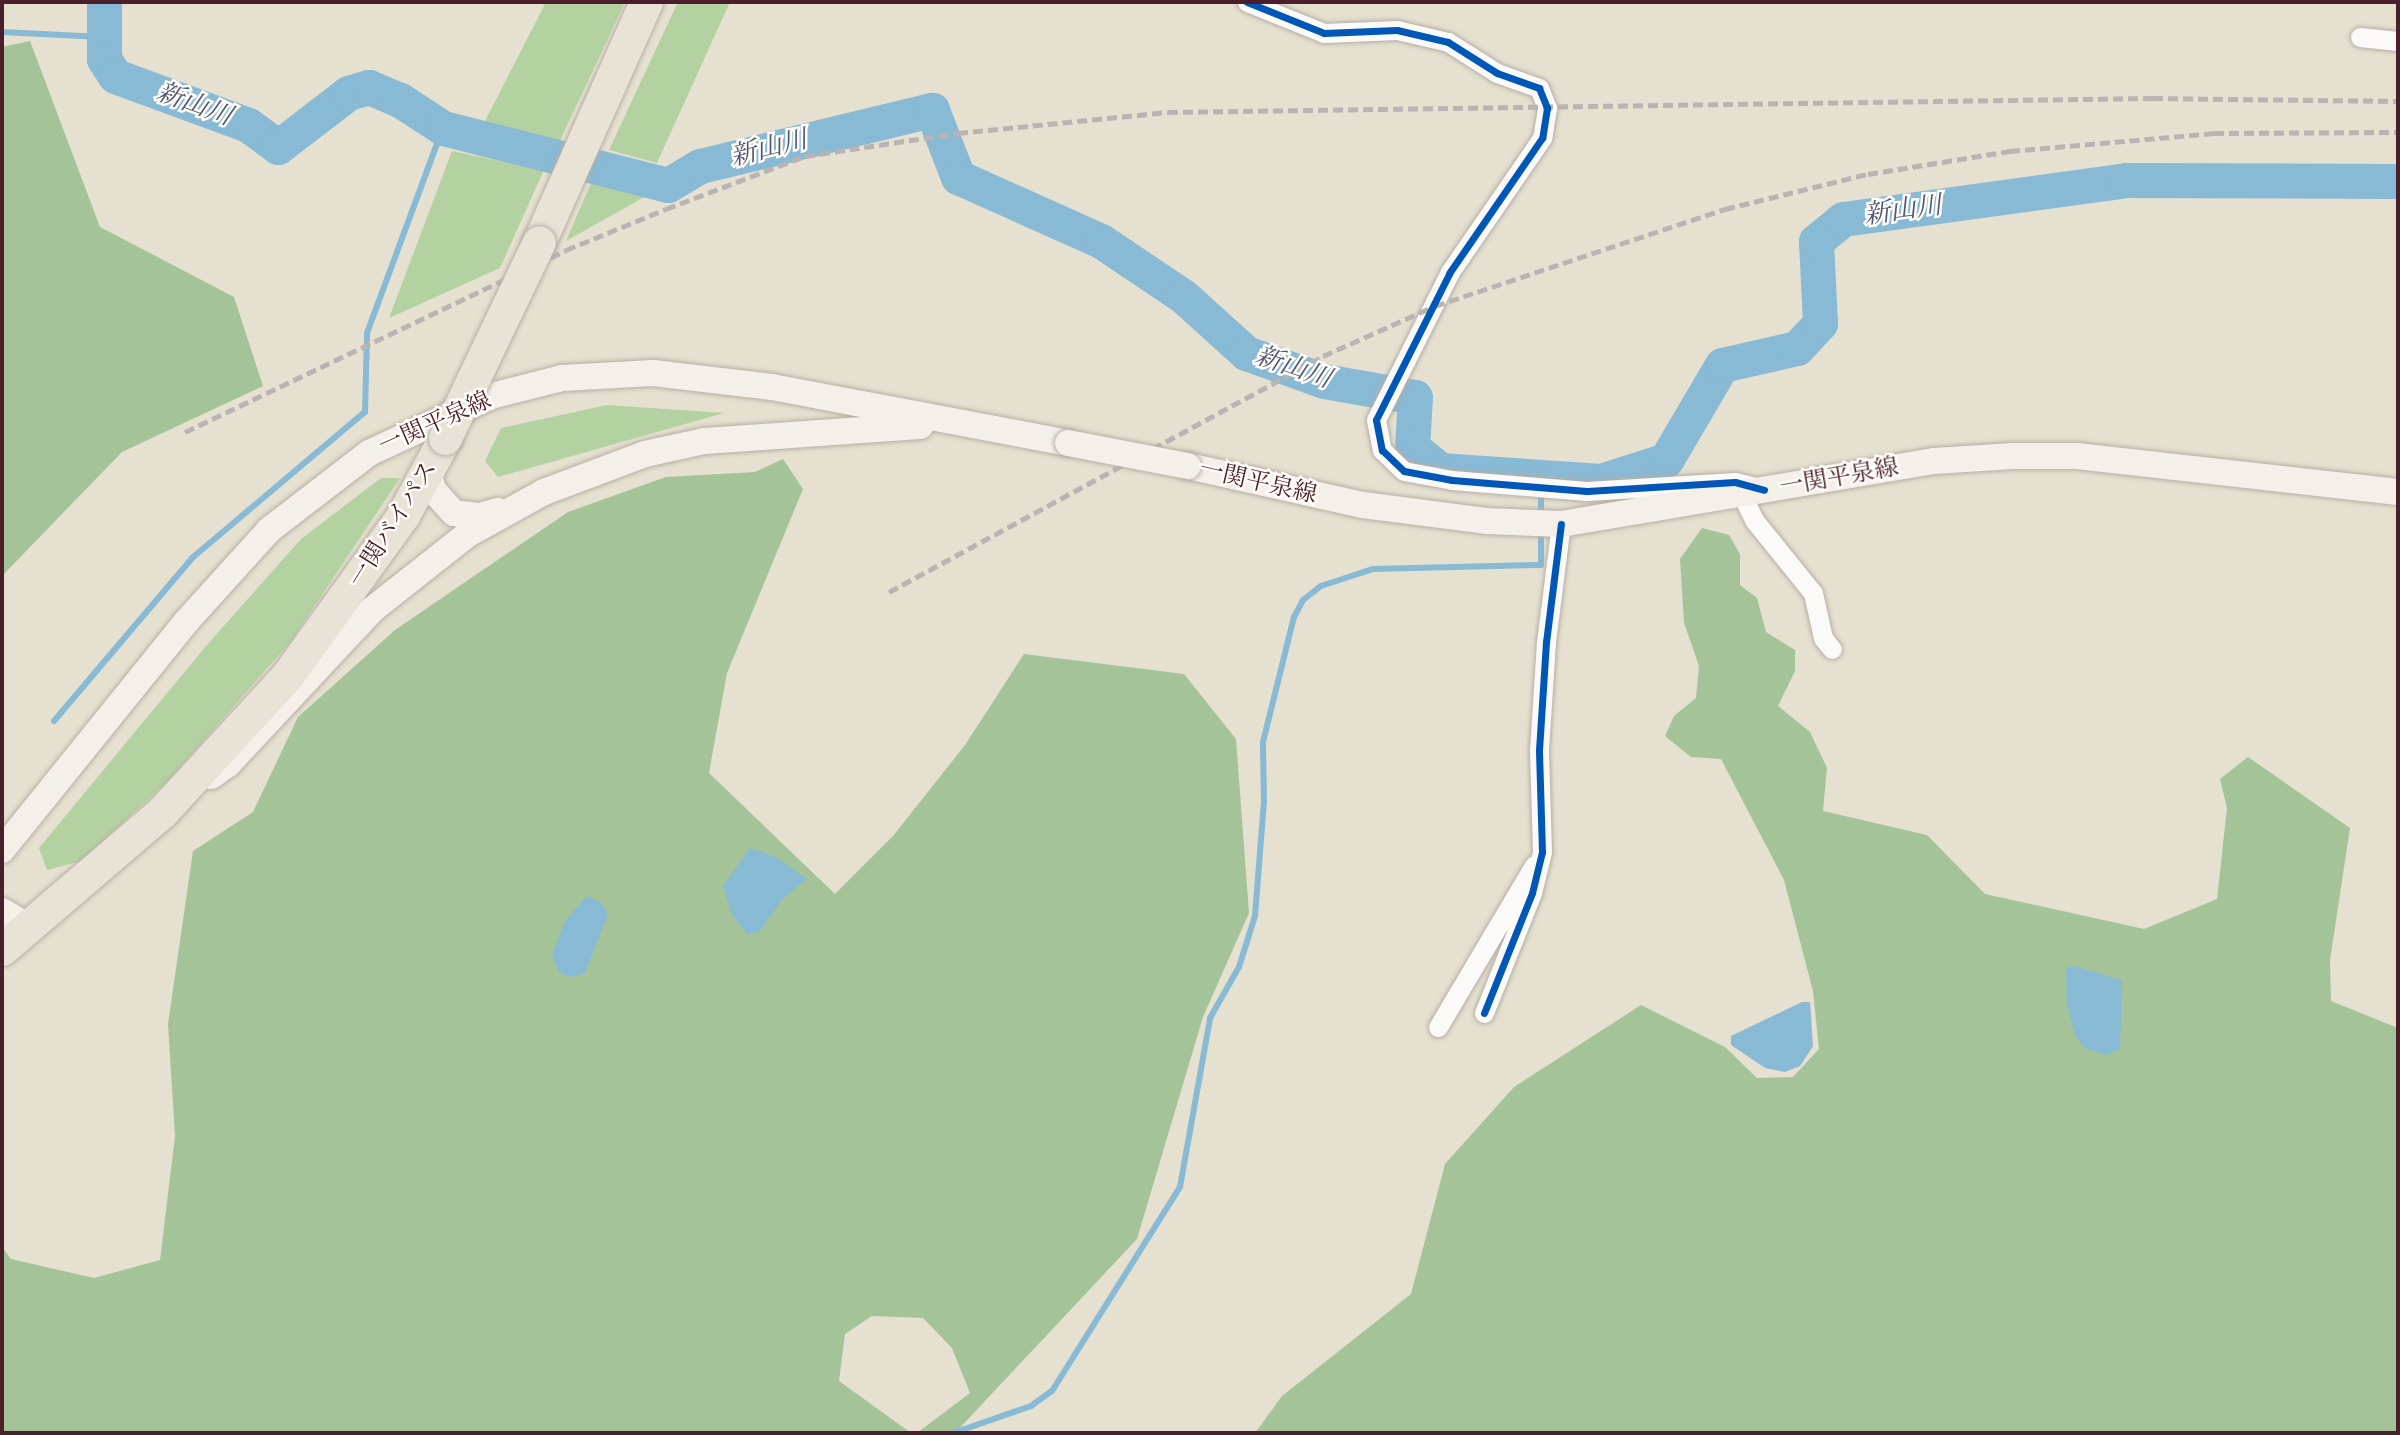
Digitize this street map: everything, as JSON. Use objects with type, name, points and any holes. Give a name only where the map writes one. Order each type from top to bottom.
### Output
[{"type":"highway","name":"一関バイパス","points":[[2,949],[16,919],[162,812],[287,676],[396,525],[445,438],[539,242],[646,2]]},
{"type":"main road","name":"一関平泉線","points":[[2,850],[230,570],[299,505],[401,435],[491,396],[605,372],[760,385],[859,401],[953,424],[1188,466],[1363,506],[1486,521],[1562,524],[1934,461],[2013,456],[2091,458],[2398,492]]},
{"type":"main road","name":"一関平泉線","points":[[162,812],[229,764],[373,608],[457,542],[515,506],[588,473],[704,441],[953,424]]},
{"type":"main road","name":"一関平泉線","points":[[428,471],[433,490],[454,513],[480,516],[515,506]]},
{"type":"street","points":[[1247,2],[1324,33],[1396,30],[1448,42],[1497,73],[1539,89],[1547,108],[1542,138],[1451,272],[1376,420],[1382,450],[1404,471],[1452,480],[1587,491],[1735,482],[1753,493],[1754,520],[1813,593],[1823,638],[1832,649]]},
{"type":"street","points":[[2360,37],[2398,41]]},
{"type":"street","points":[[1484,1013],[1532,893],[1542,852],[1539,750],[1546,642],[1562,524]]},
{"type":"street","points":[[1438,1027],[1542,852]]},
{"type":"green space","points":[[546,2],[625,2],[557,147],[485,121]]},
{"type":"green space","points":[[678,2],[730,2],[657,163],[609,150]]},
{"type":"green space","points":[[30,41],[100,227],[234,297],[263,386],[122,452],[2,576],[2,47]]},
{"type":"green space","points":[[452,151],[544,170],[500,268],[389,318]]},
{"type":"green space","points":[[591,183],[648,195],[566,241]]},
{"type":"green space","points":[[607,405],[724,413],[498,477],[485,461],[501,428]]},
{"type":"green space","points":[[783,459],[803,489],[727,673],[709,773],[835,894],[893,836],[965,745],[1024,654],[1184,674],[1236,739],[1249,913],[1203,1017],[1137,1239],[955,1433],[917,1433],[970,1393],[952,1348],[923,1318],[872,1316],[845,1334],[839,1381],[911,1433],[2,1433],[2,1247],[11,1259],[94,1278],[160,1260],[175,1136],[168,1024],[193,851],[253,812],[298,717],[395,630],[568,512],[666,477],[755,472]]},
{"type":"green space","points":[[381,478],[400,478],[291,641],[168,781],[81,861],[47,870],[39,848],[206,646],[301,539]]},
{"type":"green space","points":[[1702,528],[1729,535],[1740,554],[1740,585],[1757,598],[1766,632],[1795,650],[1795,671],[1778,706],[1810,732],[1827,768],[1823,811],[1927,835],[1985,894],[2144,929],[2217,899],[2227,808],[2220,779],[2248,757],[2350,828],[2330,960],[2331,1001],[2398,1028],[2398,1433],[1255,1433],[1282,1396],[1411,1294],[1445,1164],[1514,1087],[1641,1005],[1725,1047],[1757,1078],[1793,1077],[1819,1049],[1813,991],[1784,880],[1721,759],[1691,757],[1665,736],[1674,716],[1696,698],[1699,666],[1684,623],[1680,559]]},
{"type":"water","points":[[750,848],[776,857],[807,879],[783,898],[760,931],[747,934],[732,915],[723,886]]},
{"type":"water","points":[[586,897],[600,901],[608,914],[585,973],[574,977],[559,973],[552,955],[565,921]]},
{"type":"water","points":[[2073,966],[2122,980],[2120,1049],[2106,1055],[2086,1049],[2076,1037],[2067,1006],[2066,968]]},
{"type":"water","points":[[1802,1002],[1810,1002],[1813,1046],[1800,1066],[1785,1072],[1765,1068],[1731,1045],[1731,1036]]},
{"type":"waterway","name":"新山川","points":[[104,2],[104,59],[115,76],[248,125],[278,147],[348,93],[369,87],[400,100],[443,128],[668,185],[700,166],[932,110],[958,177],[1101,241],[1183,296],[1246,353],[1324,381],[1415,397],[1412,447],[1440,470],[1601,481],[1666,460],[1722,365],[1797,348],[1820,323],[1816,241],[1843,219],[2126,180],[2398,181]]},
{"type":"waterway","points":[[2,32],[102,37]]},
{"type":"waterway","points":[[54,721],[192,558],[365,412],[367,333],[443,128]]},
{"type":"waterway","points":[[1541,477],[1541,515]]},
{"type":"waterway","points":[[953,1433],[1031,1406],[1052,1391],[1180,1187],[1210,1018],[1239,967],[1255,916],[1264,802],[1263,742],[1294,617],[1303,600],[1321,586],[1373,569],[1541,565],[1541,530]]},
{"type":"railway","points":[[185,432],[566,250],[666,209],[805,156],[958,133],[1168,112],[2153,98],[2398,101]]},
{"type":"railway","points":[[889,592],[1323,356],[1435,306],[1725,209],[1868,174],[2010,151],[2214,133],[2398,132]]},
{"type":"cycle path","points":[[1247,2],[1324,33],[1397,30],[1448,42],[1497,73],[1539,88],[1547,108],[1542,138],[1450,272],[1376,420],[1382,450],[1404,471],[1452,480],[1587,491],[1735,482],[1764,490]]},
{"type":"cycle path","points":[[1484,1013],[1532,893],[1542,852],[1539,750],[1546,642],[1561,524]]}]
